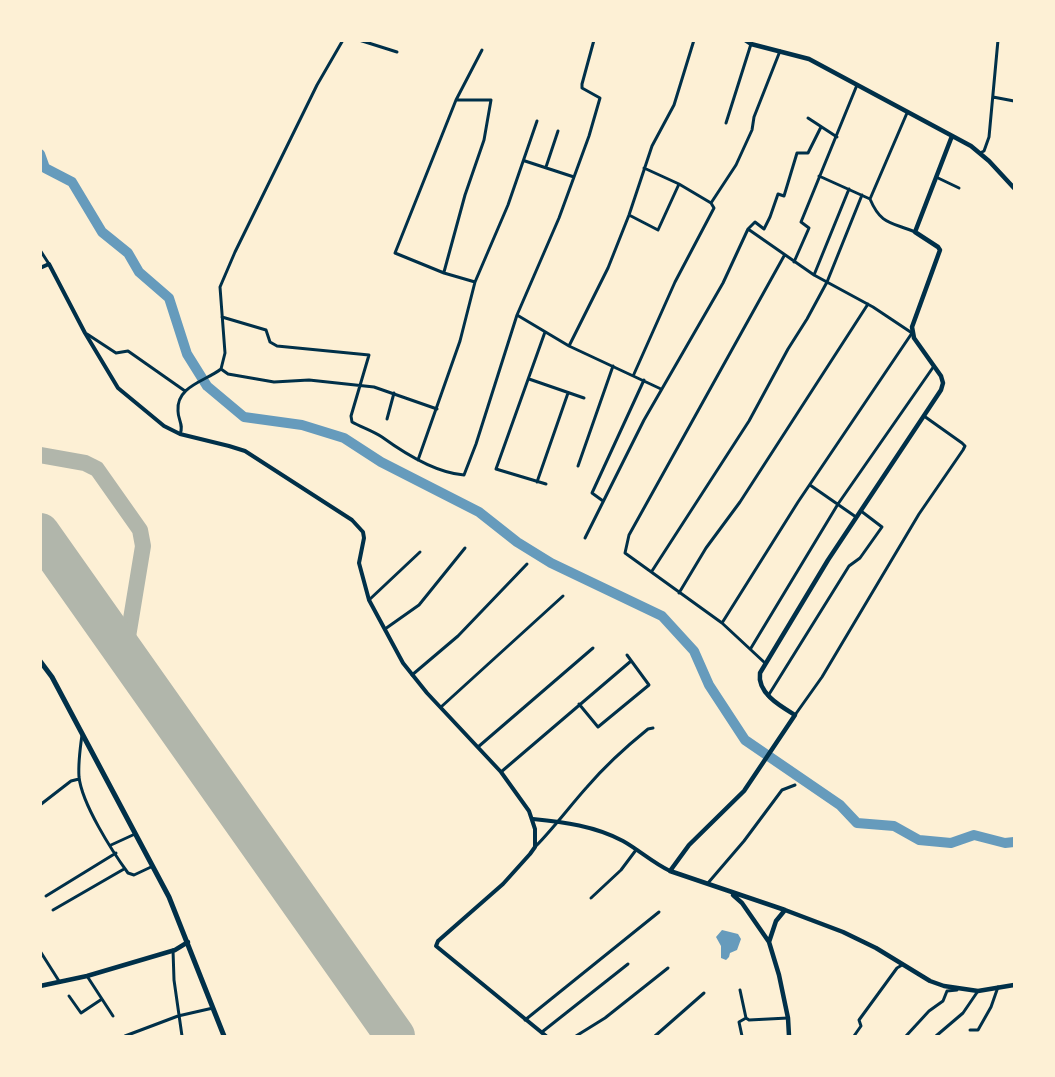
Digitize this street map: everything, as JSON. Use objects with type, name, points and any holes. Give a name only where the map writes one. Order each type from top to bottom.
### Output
[{"type":"highway","points":[[40,662],[52,677],[169,897],[224,1036]]},
{"type":"main road","points":[[745,40],[751,44],[809,59],[952,136],[980,153],[1014,188]]},
{"type":"main road","points":[[952,136],[915,232],[938,247],[940,252],[913,321],[912,333],[941,376],[943,383],[765,663],[759,681],[762,688],[768,696],[795,715],[744,791],[689,845],[670,872],[843,932],[876,948],[930,981],[959,989],[978,991],[1014,985]]},
{"type":"main road","points":[[730,893],[742,903],[769,942],[788,1018],[789,1036]]},
{"type":"main road","points":[[769,942],[776,921],[784,910]]},
{"type":"main road","points":[[40,986],[87,976],[173,950],[188,942]]},
{"type":"street","points":[[180,434],[182,428],[178,409],[185,391],[221,369],[225,353],[220,287],[317,85],[343,40]]},
{"type":"street","points":[[359,40],[397,52]]},
{"type":"street","points":[[222,316],[266,330],[270,342],[277,346],[369,355],[351,416],[352,422],[380,436],[418,460],[464,475],[517,315],[575,177],[600,99],[582,88],[594,40]]},
{"type":"street","points":[[568,346],[608,268],[656,138],[674,105],[694,40]]},
{"type":"street","points":[[980,153],[984,152],[987,147],[998,40]]},
{"type":"street","points":[[726,123],[751,44]]},
{"type":"street","points":[[476,282],[444,273],[395,253],[456,100],[483,50]]},
{"type":"street","points":[[711,203],[736,165],[752,130],[754,117],[780,51]]},
{"type":"street","points":[[794,262],[809,228],[801,222],[858,85]]},
{"type":"street","points":[[993,97],[1014,100]]},
{"type":"street","points":[[444,273],[465,195],[484,140],[491,100],[456,100]]},
{"type":"street","points":[[870,199],[907,113]]},
{"type":"street","points":[[808,118],[837,137]]},
{"type":"street","points":[[418,460],[460,341],[476,282],[525,161],[537,121]]},
{"type":"street","points":[[585,538],[661,389],[723,283],[748,229],[755,222],[765,228],[778,194],[783,197],[798,153],[808,153],[821,127]]},
{"type":"street","points":[[546,167],[558,131]]},
{"type":"street","points":[[525,161],[575,177]]},
{"type":"street","points":[[634,374],[686,258],[714,208],[711,203],[679,184],[644,168]]},
{"type":"street","points":[[819,176],[870,199],[876,213],[885,220],[895,226],[915,232]]},
{"type":"street","points":[[936,177],[960,188]]},
{"type":"street","points":[[629,215],[658,230],[679,184]]},
{"type":"street","points":[[814,274],[849,189]]},
{"type":"street","points":[[652,572],[749,421],[827,282],[862,195]]},
{"type":"street","points":[[722,623],[810,485],[912,333],[868,304],[784,256],[748,229]]},
{"type":"street","points":[[40,250],[118,388],[164,426],[180,434],[245,451],[352,520],[363,532],[359,563],[369,600],[403,663],[501,772],[533,819],[535,847]]},
{"type":"street","points":[[765,663],[722,623],[625,553],[629,535],[784,256]]},
{"type":"street","points":[[40,268],[49,264]]},
{"type":"street","points":[[679,593],[706,548],[740,502],[868,304]]},
{"type":"street","points":[[517,315],[568,346],[634,374],[661,389]]},
{"type":"street","points":[[545,332],[496,469],[546,484]]},
{"type":"street","points":[[85,333],[116,353],[128,351],[185,391]]},
{"type":"street","points":[[578,466],[613,366]]},
{"type":"street","points":[[751,648],[838,504],[934,366]]},
{"type":"street","points":[[221,369],[228,374],[274,382],[309,380],[374,387],[437,409]]},
{"type":"street","points":[[529,379],[584,398]]},
{"type":"street","points":[[603,501],[592,493],[644,380]]},
{"type":"street","points":[[387,419],[394,393]]},
{"type":"street","points":[[537,482],[568,393]]},
{"type":"street","points":[[795,715],[822,677],[919,514],[965,446],[924,416]]},
{"type":"street","points":[[810,485],[856,517]]},
{"type":"street","points":[[768,696],[849,566],[860,558],[882,527],[861,511]]},
{"type":"street","points":[[385,629],[419,604],[465,548]]},
{"type":"street","points":[[369,600],[420,552]]},
{"type":"street","points":[[412,675],[458,636],[527,564]]},
{"type":"street","points":[[441,707],[563,596]]},
{"type":"street","points":[[478,747],[593,648]]},
{"type":"street","points":[[579,704],[598,727],[649,686],[627,655]]},
{"type":"street","points":[[501,772],[631,661]]},
{"type":"street","points":[[546,1036],[439,950],[436,944],[503,884],[601,772],[648,729],[653,728]]},
{"type":"street","points":[[82,733],[78,758],[79,779],[87,806],[128,873],[134,875],[153,866]]},
{"type":"street","points":[[40,806],[71,781],[79,779]]},
{"type":"street","points":[[707,885],[782,790],[795,784]]},
{"type":"street","points":[[533,819],[560,821],[610,836],[670,872]]},
{"type":"street","points":[[111,845],[135,834]]},
{"type":"street","points":[[591,898],[621,870],[636,850]]},
{"type":"street","points":[[46,896],[116,853]]},
{"type":"street","points":[[53,910],[124,868]]},
{"type":"street","points":[[525,1020],[659,912]]},
{"type":"street","points":[[173,950],[178,1016],[182,1036]]},
{"type":"street","points":[[40,951],[60,983]]},
{"type":"street","points":[[542,1032],[628,964]]},
{"type":"street","points":[[854,1036],[861,1026],[859,1020],[897,968],[902,965]]},
{"type":"street","points":[[576,1036],[605,1018],[668,968]]},
{"type":"street","points":[[87,976],[113,1016]]},
{"type":"street","points":[[970,1030],[978,1030],[991,1007],[998,987]]},
{"type":"street","points":[[906,1036],[929,1011],[944,1001],[947,991],[959,989]]},
{"type":"street","points":[[740,990],[746,1018]]},
{"type":"street","points":[[936,1036],[963,1013],[978,991]]},
{"type":"street","points":[[656,1036],[704,993]]},
{"type":"street","points":[[69,996],[81,1013],[102,999]]},
{"type":"street","points":[[125,1036],[178,1016],[213,1008]]},
{"type":"street","points":[[742,1036],[739,1022],[746,1018],[748,1020],[788,1018]]},
{"type":"water","points":[[722,930],[738,934],[741,939],[737,950],[730,953],[726,960],[721,958],[721,946],[716,937]]},
{"type":"waterway","points":[[40,154],[45,168],[72,182],[102,232],[128,253],[139,272],[169,298],[187,354],[207,386],[244,417],[302,425],[344,438],[381,462],[479,512],[517,542],[551,563],[662,616],[694,651],[709,685],[745,740],[840,805],[857,823],[894,826],[919,840],[951,843],[974,835],[1005,843],[1014,842]]},
{"type":"taxiway","points":[[40,455],[85,463],[97,469],[140,530],[143,546],[127,643],[130,660]]},
{"type":"runway","points":[[40,533],[395,1036]]}]
